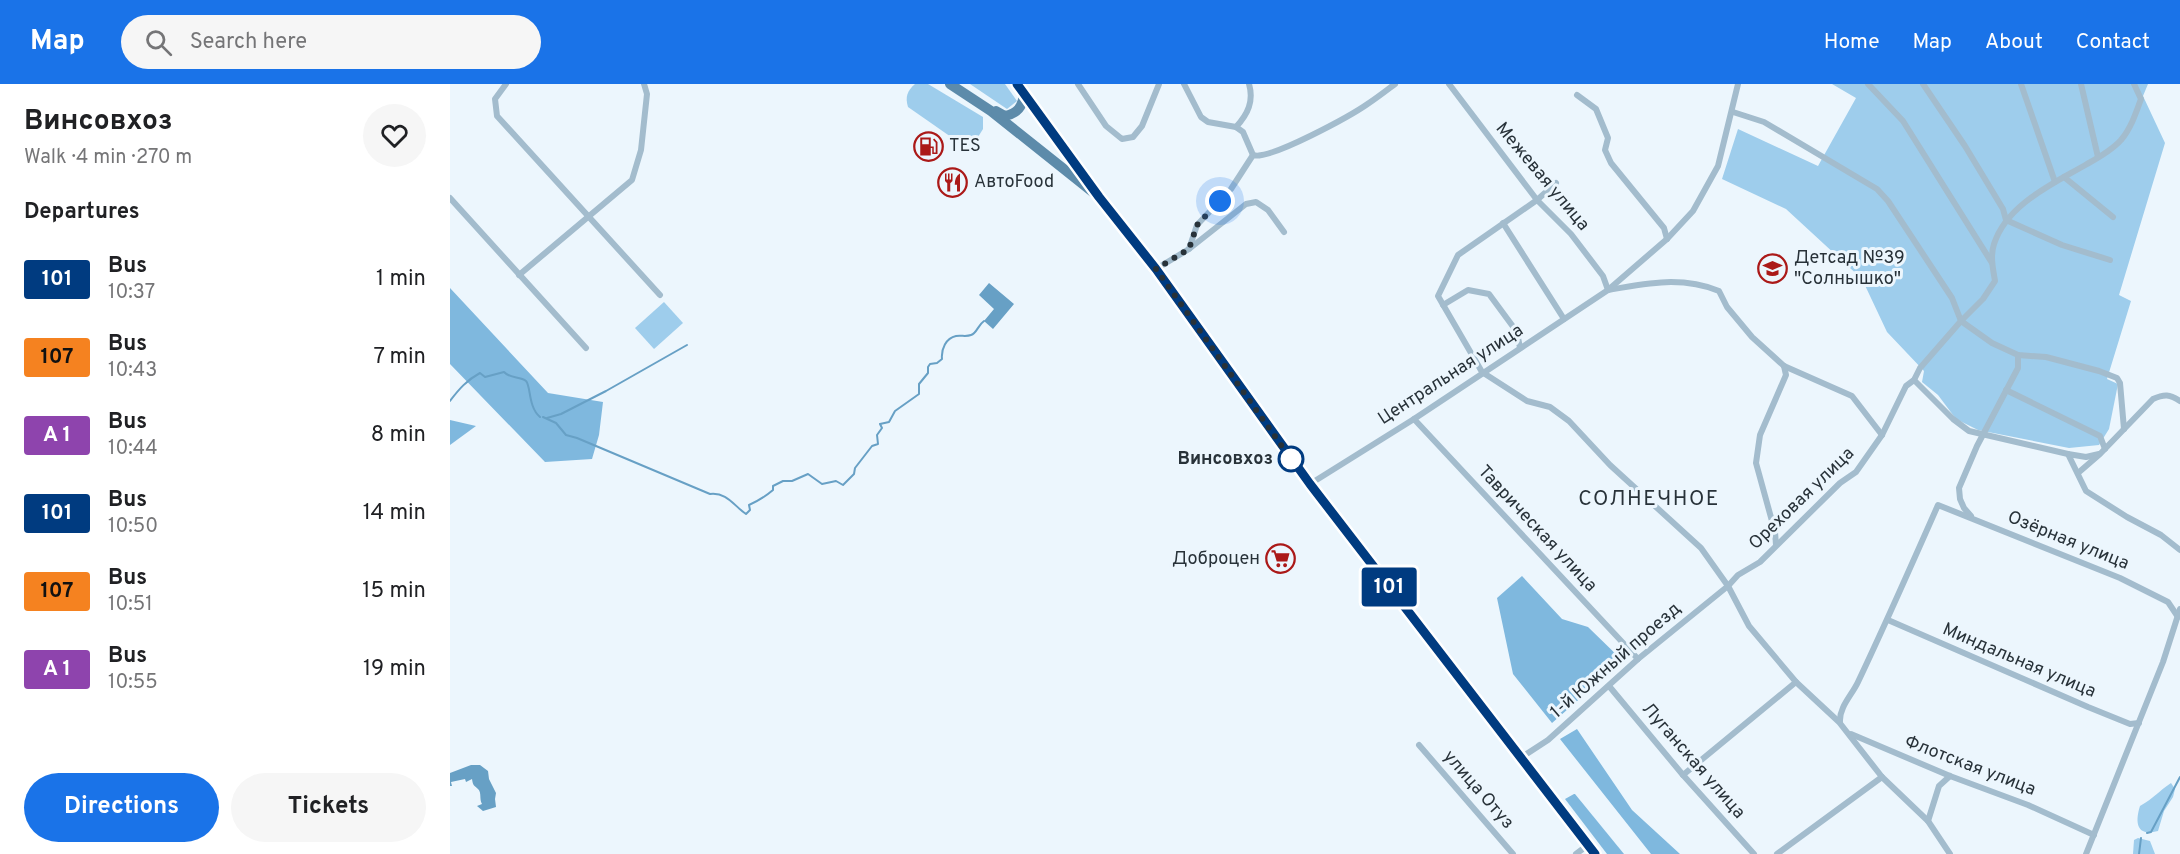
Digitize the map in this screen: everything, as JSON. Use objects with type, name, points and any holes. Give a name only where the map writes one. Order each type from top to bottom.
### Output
[{"type":"main road","points":[[950,84],[991,111],[1099,197]]},
{"type":"main road","points":[[1017,84],[1099,197],[1156,269],[1310,484],[1592,850]]},
{"type":"main road","points":[[991,111],[994,110],[1005,116],[1013,114],[1019,110],[1024,95]]},
{"type":"street","points":[[506,84],[495,99],[497,116],[660,295]]},
{"type":"street","points":[[519,275],[632,180],[640,150],[648,94],[644,84]]},
{"type":"street","points":[[1078,84],[1106,126],[1122,139],[1133,137],[1142,126],[1159,84]]},
{"type":"street","points":[[1184,84],[1201,117],[1208,122],[1236,127],[1243,132],[1253,155],[1258,157],[1277,152],[1368,105],[1395,84]]},
{"type":"street","points":[[1236,127],[1245,117],[1252,96],[1249,84]]},
{"type":"street","name":"Межевая улица","points":[[1449,84],[1537,200],[1571,234],[1603,276],[1608,290]]},
{"type":"street","name":"Центральная улица","points":[[1310,484],[1414,419],[1608,290],[1667,239],[1694,211],[1718,166],[1738,84]]},
{"type":"street","points":[[1868,84],[1903,122],[1992,264]]},
{"type":"street","points":[[1923,84],[2003,208],[2006,220],[2062,245],[2110,260]]},
{"type":"street","points":[[2021,84],[2055,182]]},
{"type":"street","points":[[2081,84],[2098,158]]},
{"type":"street","name":"Ореховая улица","points":[[1728,586],[1738,575],[1761,562],[1840,483],[1856,472],[1882,435],[1906,386],[1914,380],[1920,368],[1983,299],[1995,281],[1992,264],[1994,245],[2006,220],[2036,194],[2098,158],[2120,141],[2133,121],[2141,99],[2134,84]]},
{"type":"street","points":[[1577,95],[1596,109],[1608,138],[1605,150],[1611,163],[1664,228],[1667,239]]},
{"type":"street","points":[[1733,112],[1764,122],[1877,189],[1888,201],[1952,298],[1961,321],[1992,343],[2018,355],[2046,357],[2100,371],[2117,378],[2120,383],[2124,429]]},
{"type":"street","points":[[1189,249],[1197,225],[1231,189],[1253,155]]},
{"type":"street","points":[[2064,177],[2113,218]]},
{"type":"street","points":[[1556,183],[1537,200],[1458,255],[1437,296],[1482,372],[1527,401],[1550,407],[1569,422],[1610,465],[1701,548],[1728,586],[1749,626],[1796,682],[1839,722],[1882,777],[1928,821],[1950,854]]},
{"type":"street","points":[[450,198],[586,348]]},
{"type":"street","points":[[1156,269],[1189,249],[1246,204],[1256,202],[1268,210],[1284,232]]},
{"type":"street","points":[[1503,223],[1564,319]]},
{"type":"street","name":"Центральная улица","points":[[1608,290],[1675,282],[1702,284],[1719,291],[1727,307],[1752,337],[1784,366],[1852,396],[1882,435]]},
{"type":"street","points":[[1443,305],[1468,290],[1489,294],[1517,332],[1520,348]]},
{"type":"street","points":[[1974,519],[1964,508],[1959,488],[1983,434],[2018,368],[2018,355]]},
{"type":"street","points":[[1776,545],[1775,531],[1756,463],[1760,435],[1786,375],[1784,366]]},
{"type":"street","points":[[1914,380],[1953,419],[1969,431],[2085,457],[2103,452]]},
{"type":"street","points":[[2006,390],[2100,436],[2103,452]]},
{"type":"street","points":[[2078,473],[2103,452],[2153,399],[2163,395],[2172,395],[2180,401]]},
{"type":"street","name":"Таврическая улица","points":[[1414,419],[1638,659]]},
{"type":"street","points":[[2068,454],[2086,491],[2161,535],[2180,550]]},
{"type":"street","name":"Озёрная улица","points":[[1888,620],[1938,505],[2120,578],[2168,602],[2179,613]]},
{"type":"street","name":"1-й Южный проезд","points":[[1522,757],[1548,740],[1638,659],[1728,586]]},
{"type":"street","points":[[2086,854],[2172,639],[2179,613]]},
{"type":"street","points":[[1839,722],[1840,711],[1855,689],[1888,620]]},
{"type":"street","name":"Миндальная улица","points":[[1888,620],[2107,715],[2130,724],[2139,723]]},
{"type":"street","points":[[1683,775],[1796,682]]},
{"type":"street","name":"Луганская улица","points":[[1609,686],[1683,775],[1754,854]]},
{"type":"street","name":"Флотская улица","points":[[1839,722],[1854,736],[2028,805],[2094,835]]},
{"type":"street","name":"улица Отуз","points":[[1419,745],[1513,854]]},
{"type":"street","points":[[1928,821],[1939,786],[1950,776]]},
{"type":"street","points":[[1777,854],[1882,777]]},
{"type":"street","points":[[1576,854],[1592,850]]},
{"type":"shaded area","points":[[915,84],[928,84],[983,117],[983,129],[973,145],[964,146],[908,107],[907,94]]},
{"type":"shaded area","points":[[970,84],[1005,84],[1017,101],[1007,109]]},
{"type":"shaded area","points":[[1832,84],[2148,84],[2143,96],[2165,143],[2119,295],[2131,301],[2107,379],[2118,384],[2109,429],[2099,445],[2069,448],[1978,430],[1956,419],[1938,395],[1922,382],[1924,371],[1887,332],[1862,279],[1786,209],[1722,179],[1738,129],[1818,166],[1856,98]]},
{"type":"shaded area","points":[[989,283],[1014,304],[993,329],[984,321],[994,309],[979,295]]},
{"type":"shaded area","points":[[450,288],[548,393],[603,402],[599,435],[592,459],[545,462],[450,364]]},
{"type":"shaded area","points":[[664,302],[683,323],[654,349],[635,328]]},
{"type":"shaded area","points":[[450,420],[476,426],[450,445]]},
{"type":"shaded area","points":[[1522,576],[1562,619],[1588,627],[1623,661],[1552,723],[1513,674],[1497,598]]},
{"type":"shaded area","points":[[1577,729],[1632,810],[1680,854],[1651,854],[1560,739]]},
{"type":"shaded area","points":[[471,765],[480,765],[488,771],[496,793],[496,807],[483,811],[477,806],[482,804],[480,792],[472,779],[466,782],[465,779],[451,782],[452,786],[450,786],[450,773]]},
{"type":"shaded area","points":[[2171,783],[2175,789],[2173,797],[2164,811],[2158,831],[2141,830],[2138,823],[2140,806]]},
{"type":"shaded area","points":[[1575,794],[1624,854],[1607,854],[1565,799]]},
{"type":"shaded area","points":[[2138,838],[2150,841],[2155,854],[2133,854],[2134,840]]},
{"type":"waterway","points":[[543,417],[556,423],[566,435],[710,494],[721,495],[746,514],[750,510],[749,505],[768,494],[773,490],[773,486],[783,481],[792,481],[808,474],[822,484],[836,481],[843,485],[854,474],[855,468],[872,446],[878,444],[877,435],[882,428],[880,424],[889,422],[895,411],[919,394],[919,384],[928,373],[928,367],[942,359],[942,351],[947,342],[952,337],[973,334],[984,321]]},
{"type":"waterway","points":[[547,418],[561,414],[606,391],[687,345]]},
{"type":"waterway","points":[[450,401],[464,385],[480,373],[485,377],[504,372],[509,376],[526,381],[533,408],[540,417]]},
{"type":"waterway","points":[[2147,833],[2151,832],[2180,777]]},
{"type":"waterway","points":[[2139,854],[2141,838]]},
{"type":"bus line","name":"101","points":[[1017,84],[1099,197],[1156,269],[1310,484],[1595,854]]},
{"type":"place","name":"TES","points":[[928,146]]},
{"type":"place","name":"АвтоFood","points":[[953,182]]},
{"type":"place","name":"Детсад №39 \"Солнышко\"","points":[[1773,268]]},
{"type":"place","name":"Винсовхоз","points":[[1291,459]]},
{"type":"place","name":"Доброцен","points":[[1281,559]]},
{"type":"district","name":"СОЛНЕЧНОЕ","points":[[1649,499]]},
{"type":"route","points":[[1220,201],[1197,225],[1189,249],[1156,269],[1291,459]]}]
